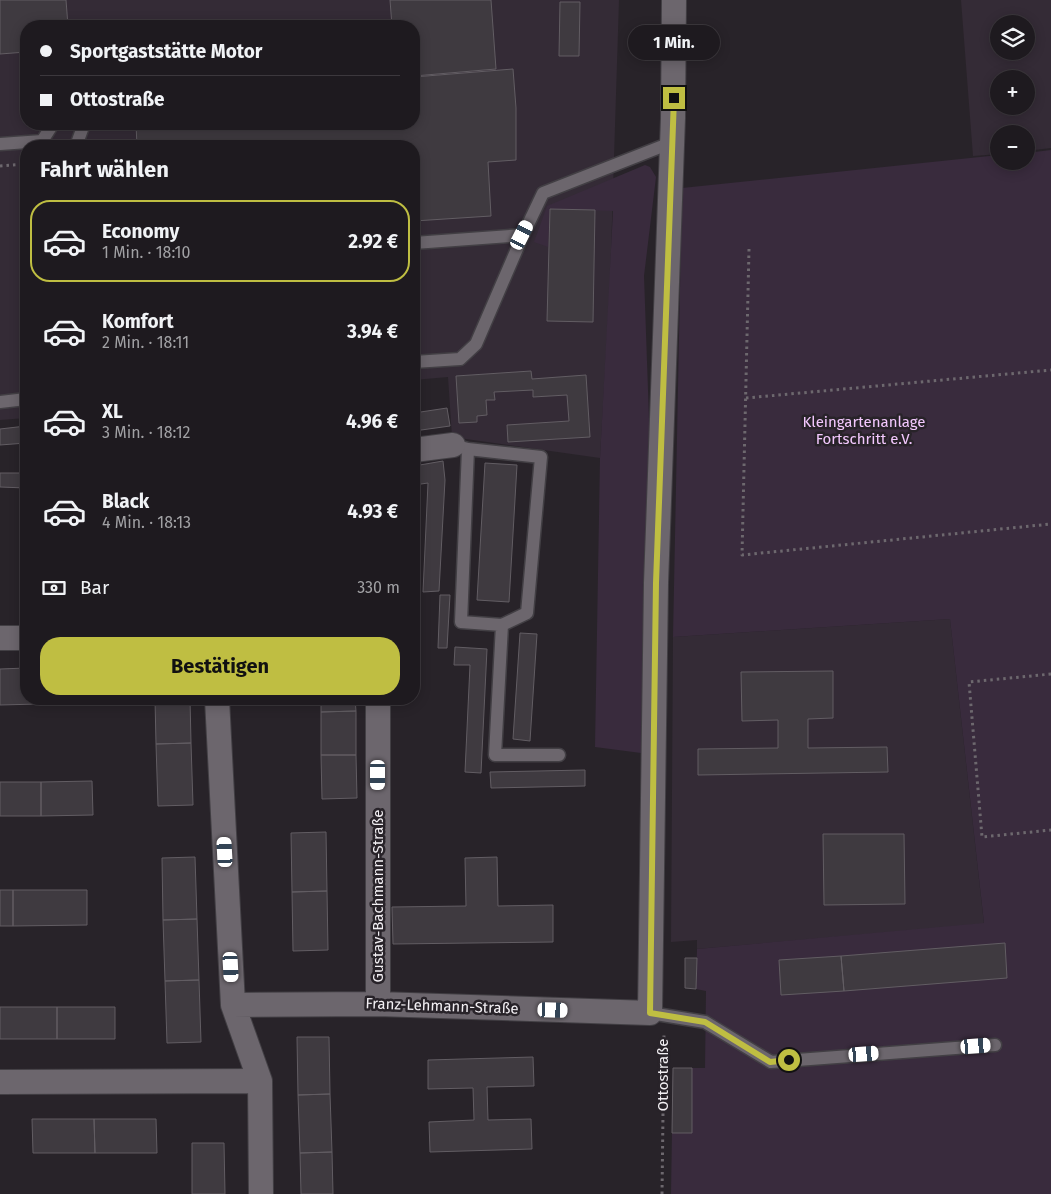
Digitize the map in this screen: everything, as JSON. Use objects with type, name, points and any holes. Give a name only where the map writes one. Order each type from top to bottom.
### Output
[{"type":"street","points":[[650,1013],[656,583],[673,142],[674,0]]},
{"type":"street","points":[[420,450],[460,447]]},
{"type":"street","points":[[0,638],[20,638]]},
{"type":"street","points":[[217,705],[233,1005],[260,1081],[261,1194]]},
{"type":"street","name":"Gustav-Bachmann-Straße","points":[[378,705],[378,1004]]},
{"type":"street","name":"Franz-Lehmann-Straße","points":[[233,1005],[378,1004],[650,1013]]},
{"type":"street","points":[[0,1082],[260,1081]]},
{"type":"lane","points":[[420,362],[460,359],[476,344],[522,235],[544,193],[673,142]]},
{"type":"lane","points":[[0,144],[20,143]]},
{"type":"lane","points":[[420,243],[522,235]]},
{"type":"lane","points":[[0,402],[20,400]]},
{"type":"lane","points":[[460,447],[541,457],[527,613],[502,625],[461,622],[460,447]]},
{"type":"lane","points":[[502,625],[495,755],[559,755]]},
{"type":"lane","points":[[650,1013],[705,1022],[770,1062],[995,1045]]},
{"type":"path","points":[[0,166],[20,164]]},
{"type":"path","points":[[749,249],[742,555],[1051,524]]},
{"type":"path","points":[[746,398],[1051,370]]},
{"type":"path","points":[[1051,674],[969,682],[982,837],[1051,830]]},
{"type":"path","name":"Ottostraße","points":[[650,1013],[664,1033],[662,1194]]},
{"type":"shaded area","points":[[0,0],[619,0],[610,284],[600,458],[452,437],[448,377],[420,379],[420,140],[20,140],[20,418],[0,420]]},
{"type":"shaded area","points":[[961,0],[1051,0],[1051,148],[1035,150],[1035,125],[990,125],[990,155],[973,156]]},
{"type":"shaded area","points":[[950,619],[984,924],[697,949],[697,940],[671,942],[673,637]]},
{"type":"green space","name":"Kleingartenanlage Fortschritt e.V.","points":[[1051,150],[1051,1194],[671,1194],[673,1068],[705,1068],[706,991],[696,989],[697,949],[984,923],[950,619],[673,637],[682,188],[990,156],[990,170],[1035,170],[1035,152]]},
{"type":"green space","points":[[645,165],[650,167],[656,177],[644,276],[652,504],[641,753],[595,747],[600,458],[613,211],[550,209],[548,247],[534,242],[547,206]]},
{"type":"building","points":[[0,0],[66,0],[68,20],[20,20],[20,52],[0,54]]},
{"type":"building","points":[[390,0],[491,0],[496,69],[420,75],[420,20],[392,20]]},
{"type":"building","points":[[560,2],[580,2],[579,56],[559,56]]},
{"type":"building","points":[[513,69],[516,108],[516,160],[488,162],[491,216],[420,221],[420,140],[137,140],[136,130],[420,130],[420,77]]},
{"type":"building","points":[[550,209],[595,210],[593,322],[547,321]]},
{"type":"building","points":[[531,371],[532,379],[586,375],[590,437],[508,442],[507,425],[569,421],[567,395],[533,397],[533,390],[494,392],[495,400],[486,400],[487,415],[477,416],[477,422],[459,423],[456,376]]},
{"type":"building","points":[[447,408],[450,426],[420,430],[420,412]]},
{"type":"building","points":[[20,427],[20,443],[0,445],[0,429]]},
{"type":"building","points":[[443,461],[445,480],[439,591],[423,592],[428,483],[420,484],[420,465]]},
{"type":"building","points":[[485,463],[517,465],[509,602],[477,600]]},
{"type":"building","points":[[0,473],[20,473],[20,488],[0,487]]},
{"type":"building","points":[[440,595],[450,595],[447,648],[438,648]]},
{"type":"building","points":[[520,633],[537,634],[530,741],[513,739]]},
{"type":"building","points":[[455,647],[487,649],[481,773],[465,772],[470,665],[454,665]]},
{"type":"building","points":[[20,668],[20,704],[0,705],[0,669]]},
{"type":"building","points":[[833,671],[833,718],[808,719],[808,748],[887,747],[888,772],[698,775],[698,749],[778,748],[778,720],[742,721],[741,672]]},
{"type":"building","points":[[155,705],[190,705],[191,743],[156,744]]},
{"type":"building","points":[[321,705],[356,705],[356,711],[321,712]]},
{"type":"building","points":[[356,711],[356,755],[321,755],[321,712]]},
{"type":"building","points":[[191,743],[193,805],[158,806],[156,744]]},
{"type":"building","points":[[321,755],[356,755],[357,798],[322,799]]},
{"type":"building","points":[[585,770],[585,786],[491,788],[490,772]]},
{"type":"building","points":[[92,781],[93,815],[41,816],[41,782]]},
{"type":"building","points":[[0,782],[41,782],[41,816],[0,816]]},
{"type":"building","points":[[326,832],[327,891],[292,892],[291,833]]},
{"type":"building","points":[[823,834],[904,834],[905,904],[824,905]]},
{"type":"building","points":[[195,857],[197,919],[163,920],[162,858]]},
{"type":"building","points":[[497,857],[498,906],[553,905],[553,942],[393,944],[392,907],[466,906],[465,858]]},
{"type":"building","points":[[0,890],[13,890],[13,926],[0,926]]},
{"type":"building","points":[[13,890],[87,890],[87,925],[13,926]]},
{"type":"building","points":[[327,891],[328,950],[293,951],[292,892]]},
{"type":"building","points":[[197,919],[199,980],[165,981],[163,920]]},
{"type":"building","points":[[1005,943],[1007,978],[844,991],[841,956]]},
{"type":"building","points":[[841,956],[844,991],[781,995],[779,960]]},
{"type":"building","points":[[685,958],[697,958],[696,989],[685,988]]},
{"type":"building","points":[[199,980],[201,1042],[167,1043],[165,981]]},
{"type":"building","points":[[0,1007],[57,1007],[57,1039],[0,1039]]},
{"type":"building","points":[[57,1007],[115,1007],[115,1039],[57,1039]]},
{"type":"building","points":[[297,1037],[329,1037],[330,1094],[298,1095]]},
{"type":"building","points":[[533,1057],[534,1086],[487,1087],[488,1120],[531,1119],[532,1149],[430,1152],[429,1122],[474,1120],[473,1088],[428,1089],[428,1060]]},
{"type":"building","points":[[673,1068],[692,1068],[692,1133],[672,1133]]},
{"type":"building","points":[[330,1094],[332,1152],[300,1153],[298,1095]]},
{"type":"building","points":[[32,1119],[94,1119],[95,1153],[33,1153]]},
{"type":"building","points":[[94,1119],[156,1119],[157,1153],[95,1153]]},
{"type":"building","points":[[192,1143],[224,1143],[225,1194],[192,1194]]},
{"type":"building","points":[[332,1152],[333,1194],[301,1194],[300,1153]]},
{"type":"route","points":[[674,98],[656,583],[650,1013],[705,1022],[770,1062],[789,1060]]}]
